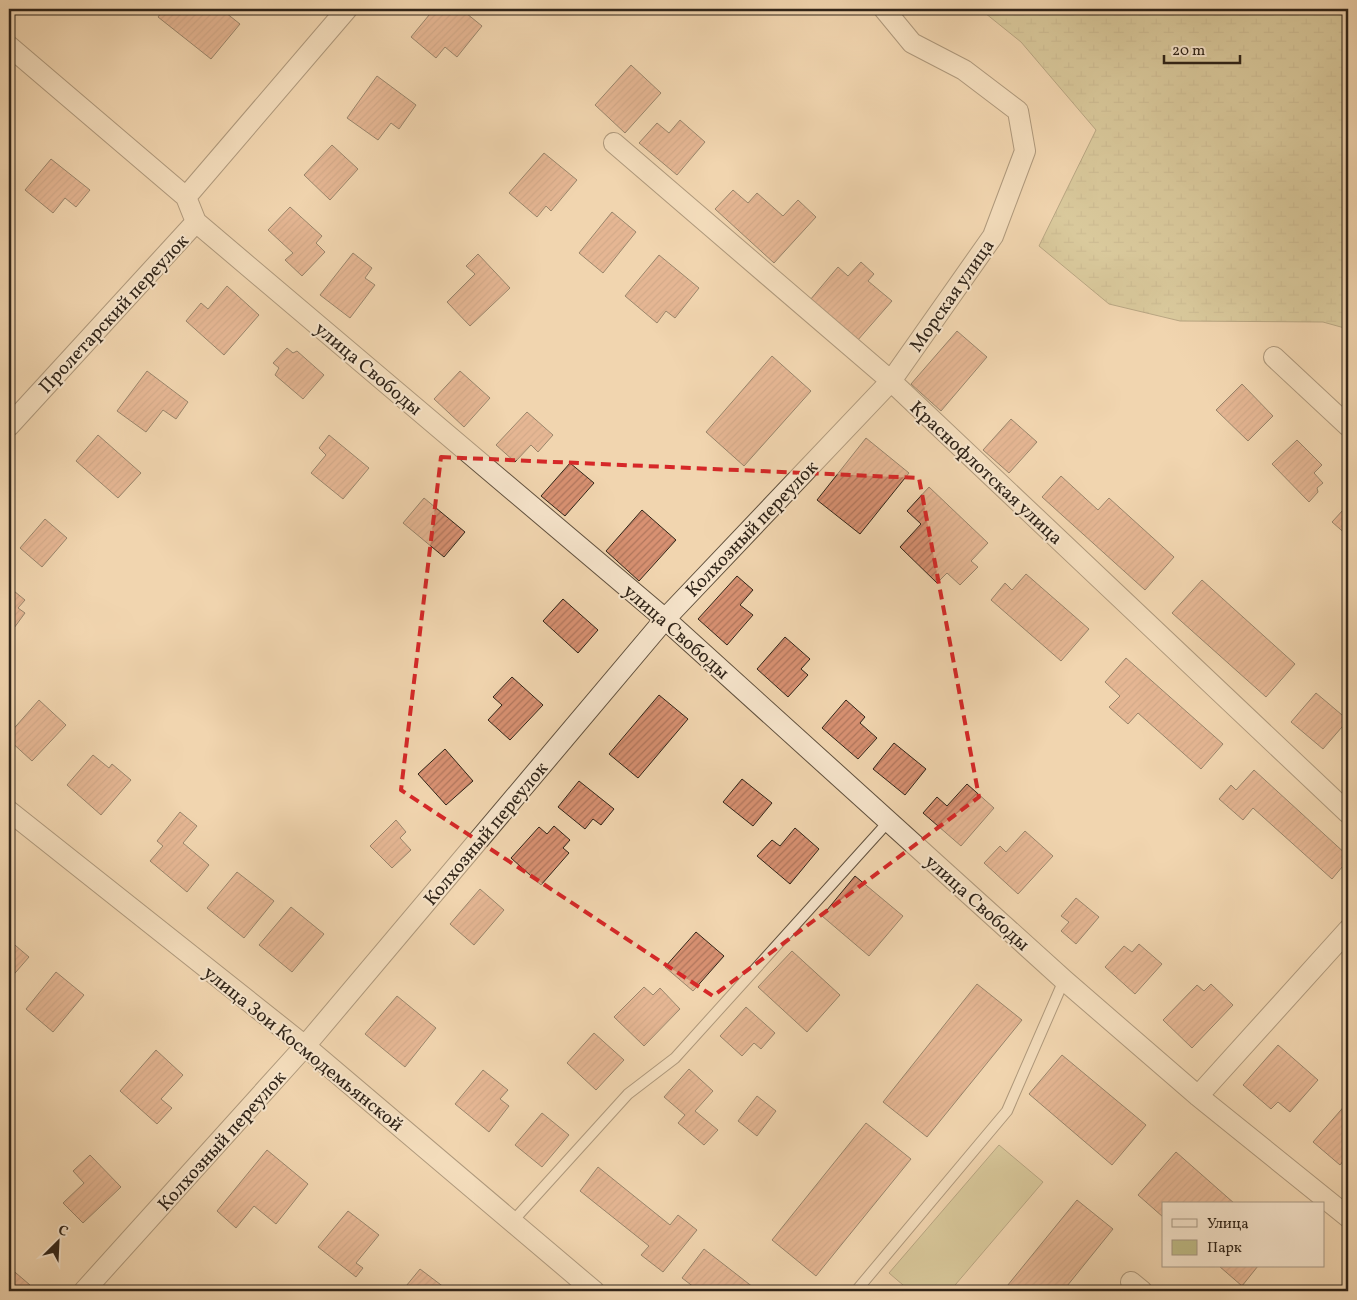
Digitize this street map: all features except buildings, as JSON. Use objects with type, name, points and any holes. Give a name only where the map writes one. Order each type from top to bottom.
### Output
[{"type":"street","points":[[186,197],[347,9]]},
{"type":"street","name":"Морская улица","points":[[884,9],[912,43],[964,70],[1018,111],[1026,151],[993,236],[891,381]]},
{"type":"street","name":"улица Свободы","points":[[9,46],[186,197],[196,222],[665,619],[1064,980],[1198,1096],[1348,1217]]},
{"type":"street","name":"Краснофлотская улица","points":[[614,143],[891,381],[1348,813]]},
{"type":"street","name":"Пролетарский переулок","points":[[9,426],[196,222]]},
{"type":"street","points":[[1274,357],[1348,426]]},
{"type":"street","name":"Колхозный переулок","points":[[84,1291],[305,1046],[665,619],[891,381]]},
{"type":"street","name":"улица Зои Космодемьянской","points":[[9,811],[305,1046],[594,1291]]},
{"type":"street","points":[[1198,1096],[1348,930]]},
{"type":"lane","points":[[512,1222],[628,1094],[675,1058],[889,822]]},
{"type":"lane","points":[[856,1291],[1006,1111],[1064,980]]},
{"type":"highlighted area","points":[[441,457],[919,478],[979,797],[713,996],[401,790]]},
{"type":"green space","points":[[980,9],[1348,9],[1348,329],[1323,322],[1180,321],[1109,304],[1039,246],[1096,130],[1021,42]]},
{"type":"green space","points":[[999,1145],[1043,1182],[950,1291],[910,1291],[889,1273]]}]
